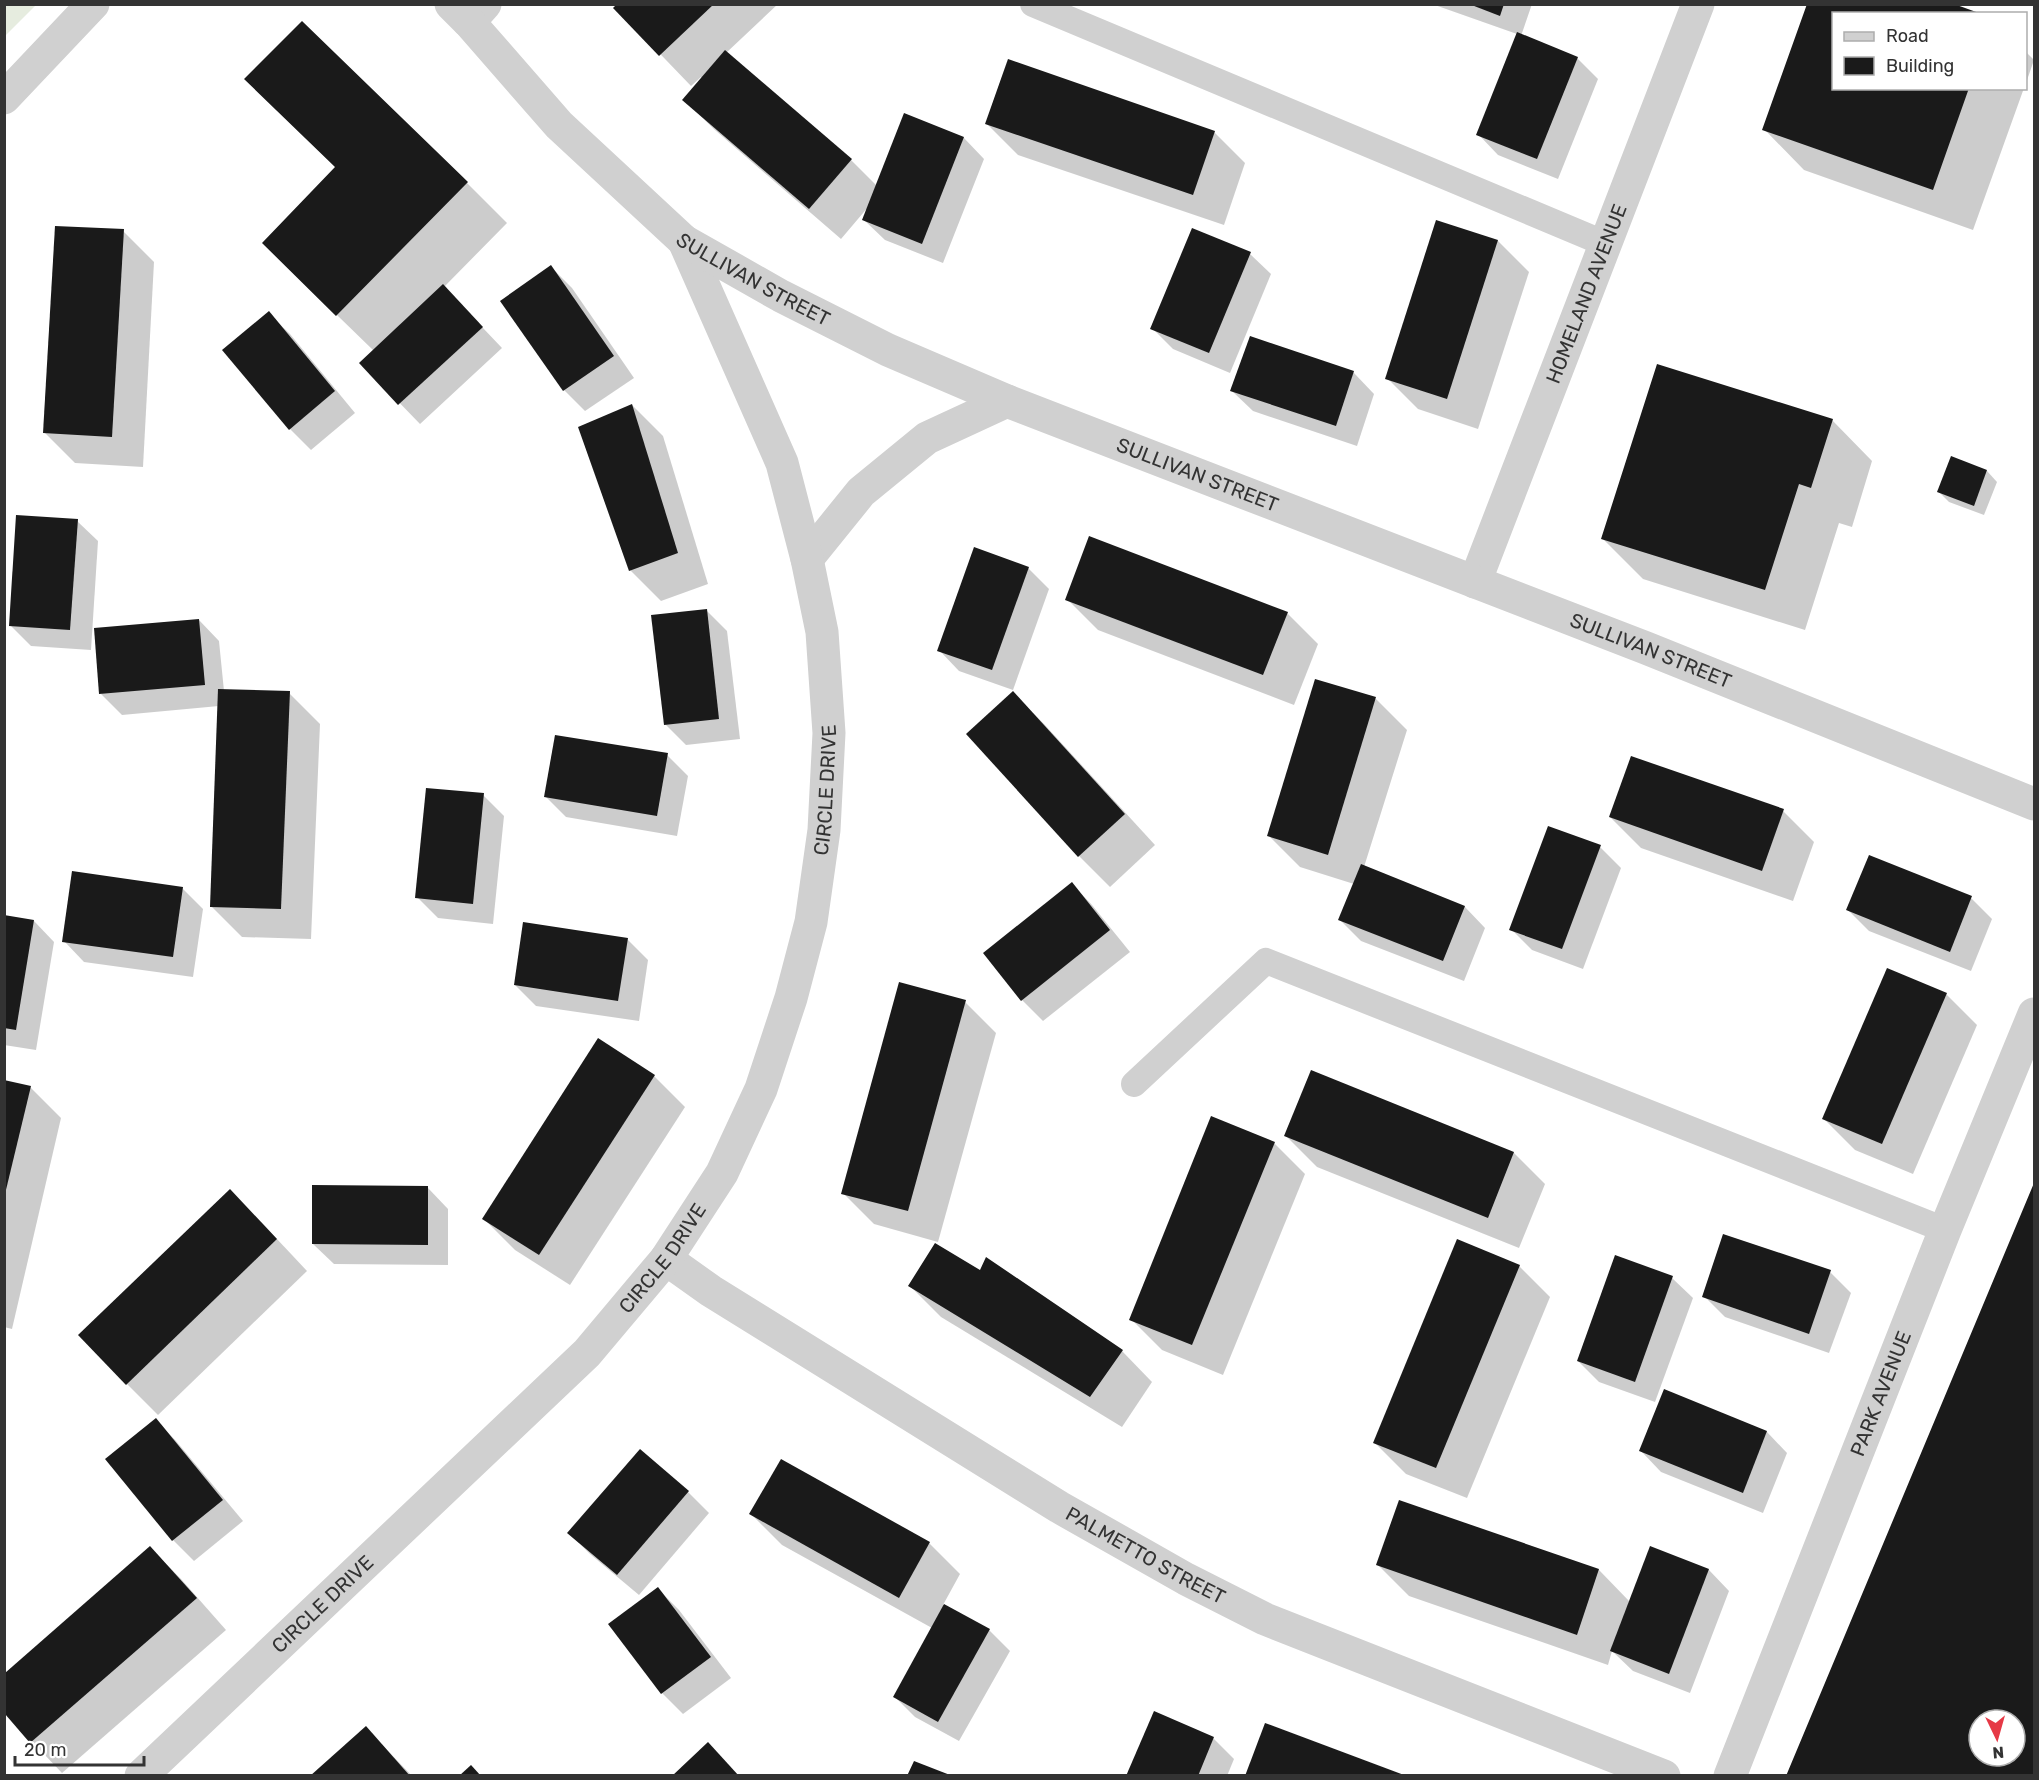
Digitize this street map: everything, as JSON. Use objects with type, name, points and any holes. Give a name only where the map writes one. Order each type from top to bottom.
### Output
[{"type":"street","points":[[4,98],[93,4]]},
{"type":"street","name":"HOMELAND AVENUE","points":[[1475,582],[1698,4]]},
{"type":"street","name":"SULLIVAN STREET","points":[[468,10],[559,126],[684,241],[781,296],[888,350],[1007,401],[1475,582],[2034,804]]},
{"type":"street","name":"CIRCLE DRIVE","points":[[141,1776],[587,1353],[666,1258],[722,1173],[761,1089],[791,998],[811,922],[825,830],[829,733],[822,632],[807,559],[782,462],[684,241]]},
{"type":"street","points":[[807,559],[861,492],[927,438],[1007,401]]},
{"type":"street","name":"PARK AVENUE","points":[[1730,1776],[1945,1230],[2034,1014]]},
{"type":"street","name":"PALMETTO STREET","points":[[666,1258],[711,1291],[1059,1507],[1226,1600],[1265,1619],[1664,1776]]},
{"type":"lane","points":[[1033,4],[1606,244]]},
{"type":"lane","points":[[1134,1084],[1266,961],[1945,1230]]},
{"type":"shaded area","points":[[5,4],[36,5],[5,36]]},
{"type":"building","points":[[617,4],[714,4],[659,56],[613,8]]},
{"type":"building","points":[[1469,4],[1504,4],[1500,16]]},
{"type":"building","points":[[1807,4],[1954,4],[1976,12],[1832,12],[1832,90],[1968,90],[1933,190],[1762,130]]},
{"type":"building","points":[[302,21],[468,182],[336,316],[262,243],[335,167],[244,79]]},
{"type":"building","points":[[1517,32],[1578,57],[1537,159],[1476,135]]},
{"type":"building","points":[[725,50],[852,159],[809,209],[682,100]]},
{"type":"building","points":[[1008,59],[1215,131],[1193,195],[985,124]]},
{"type":"building","points":[[904,113],[964,137],[922,244],[862,220]]},
{"type":"building","points":[[1436,220],[1498,240],[1447,399],[1385,379]]},
{"type":"building","points":[[55,226],[124,229],[112,437],[43,433]]},
{"type":"building","points":[[1192,228],[1251,252],[1209,353],[1150,329]]},
{"type":"building","points":[[551,265],[614,356],[563,391],[500,301]]},
{"type":"building","points":[[443,284],[483,327],[398,405],[359,363]]},
{"type":"building","points":[[269,311],[335,391],[289,430],[222,350]]},
{"type":"building","points":[[1250,336],[1354,371],[1336,426],[1230,391]]},
{"type":"building","points":[[1657,364],[1833,419],[1811,488],[1799,484],[1765,590],[1601,539]]},
{"type":"building","points":[[632,404],[678,553],[629,571],[578,427]]},
{"type":"building","points":[[1951,456],[1987,470],[1974,506],[1937,492]]},
{"type":"building","points":[[16,515],[78,519],[70,630],[9,626]]},
{"type":"building","points":[[1089,536],[1288,612],[1263,675],[1065,600]]},
{"type":"building","points":[[974,547],[1029,567],[992,670],[937,651]]},
{"type":"building","points":[[707,609],[719,719],[664,725],[651,615]]},
{"type":"building","points":[[199,619],[205,685],[99,694],[94,628]]},
{"type":"building","points":[[1315,679],[1376,697],[1328,855],[1267,836]]},
{"type":"building","points":[[218,689],[290,691],[281,909],[210,907]]},
{"type":"building","points":[[1013,691],[1125,814],[1078,857],[966,734]]},
{"type":"building","points":[[555,735],[668,753],[657,816],[544,797]]},
{"type":"building","points":[[1631,756],[1784,809],[1762,871],[1609,817]]},
{"type":"building","points":[[426,788],[484,793],[473,904],[415,898]]},
{"type":"building","points":[[1548,826],[1601,845],[1562,949],[1509,930]]},
{"type":"building","points":[[1869,855],[1972,896],[1950,952],[1846,910]]},
{"type":"building","points":[[1361,864],[1465,906],[1443,961],[1338,920]]},
{"type":"building","points":[[72,871],[183,887],[173,957],[62,942]]},
{"type":"building","points":[[1072,882],[1110,930],[1021,1001],[983,953]]},
{"type":"building","points":[[4,915],[34,920],[16,1030],[4,1028]]},
{"type":"building","points":[[523,922],[628,938],[618,1001],[514,985]]},
{"type":"building","points":[[1887,968],[1947,993],[1882,1144],[1822,1119]]},
{"type":"building","points":[[899,982],[966,1000],[908,1211],[841,1194]]},
{"type":"building","points":[[598,1038],[655,1075],[539,1255],[482,1219]]},
{"type":"building","points":[[1311,1070],[1514,1152],[1488,1218],[1284,1136]]},
{"type":"building","points":[[4,1080],[31,1086],[5,1194],[4,1194]]},
{"type":"building","points":[[1211,1116],[1275,1142],[1192,1345],[1129,1320]]},
{"type":"building","points":[[2034,1183],[2034,1776],[1786,1776]]},
{"type":"building","points":[[312,1185],[428,1186],[428,1245],[312,1244]]},
{"type":"building","points":[[230,1189],[277,1239],[126,1385],[78,1335]]},
{"type":"building","points":[[1723,1234],[1831,1270],[1809,1334],[1702,1297]]},
{"type":"building","points":[[1457,1239],[1520,1265],[1436,1468],[1373,1443]]},
{"type":"building","points":[[935,1243],[980,1270],[986,1257],[1123,1350],[1090,1397],[908,1286]]},
{"type":"building","points":[[1615,1255],[1673,1276],[1635,1382],[1577,1361]]},
{"type":"building","points":[[1664,1389],[1767,1431],[1743,1493],[1639,1451]]},
{"type":"building","points":[[156,1418],[223,1500],[172,1541],[105,1459]]},
{"type":"building","points":[[640,1449],[689,1491],[617,1575],[567,1533]]},
{"type":"building","points":[[781,1459],[930,1542],[899,1598],[749,1514]]},
{"type":"building","points":[[1399,1500],[1599,1569],[1577,1635],[1376,1565]]},
{"type":"building","points":[[150,1546],[197,1598],[30,1743],[5,1714],[5,1673]]},
{"type":"building","points":[[1650,1546],[1709,1569],[1669,1674],[1610,1651]]},
{"type":"building","points":[[658,1587],[711,1657],[661,1694],[608,1624]]},
{"type":"building","points":[[944,1604],[990,1629],[938,1722],[893,1697]]},
{"type":"building","points":[[1154,1711],[1214,1737],[1198,1776],[1126,1776]]},
{"type":"building","points":[[1265,1723],[1404,1775],[1404,1776],[1245,1776]]},
{"type":"building","points":[[366,1726],[410,1776],[310,1776]]},
{"type":"building","points":[[708,1742],[739,1776],[672,1776]]},
{"type":"building","points":[[914,1761],[950,1775],[950,1776],[907,1776]]},
{"type":"building","points":[[471,1765],[481,1776],[459,1776]]}]
